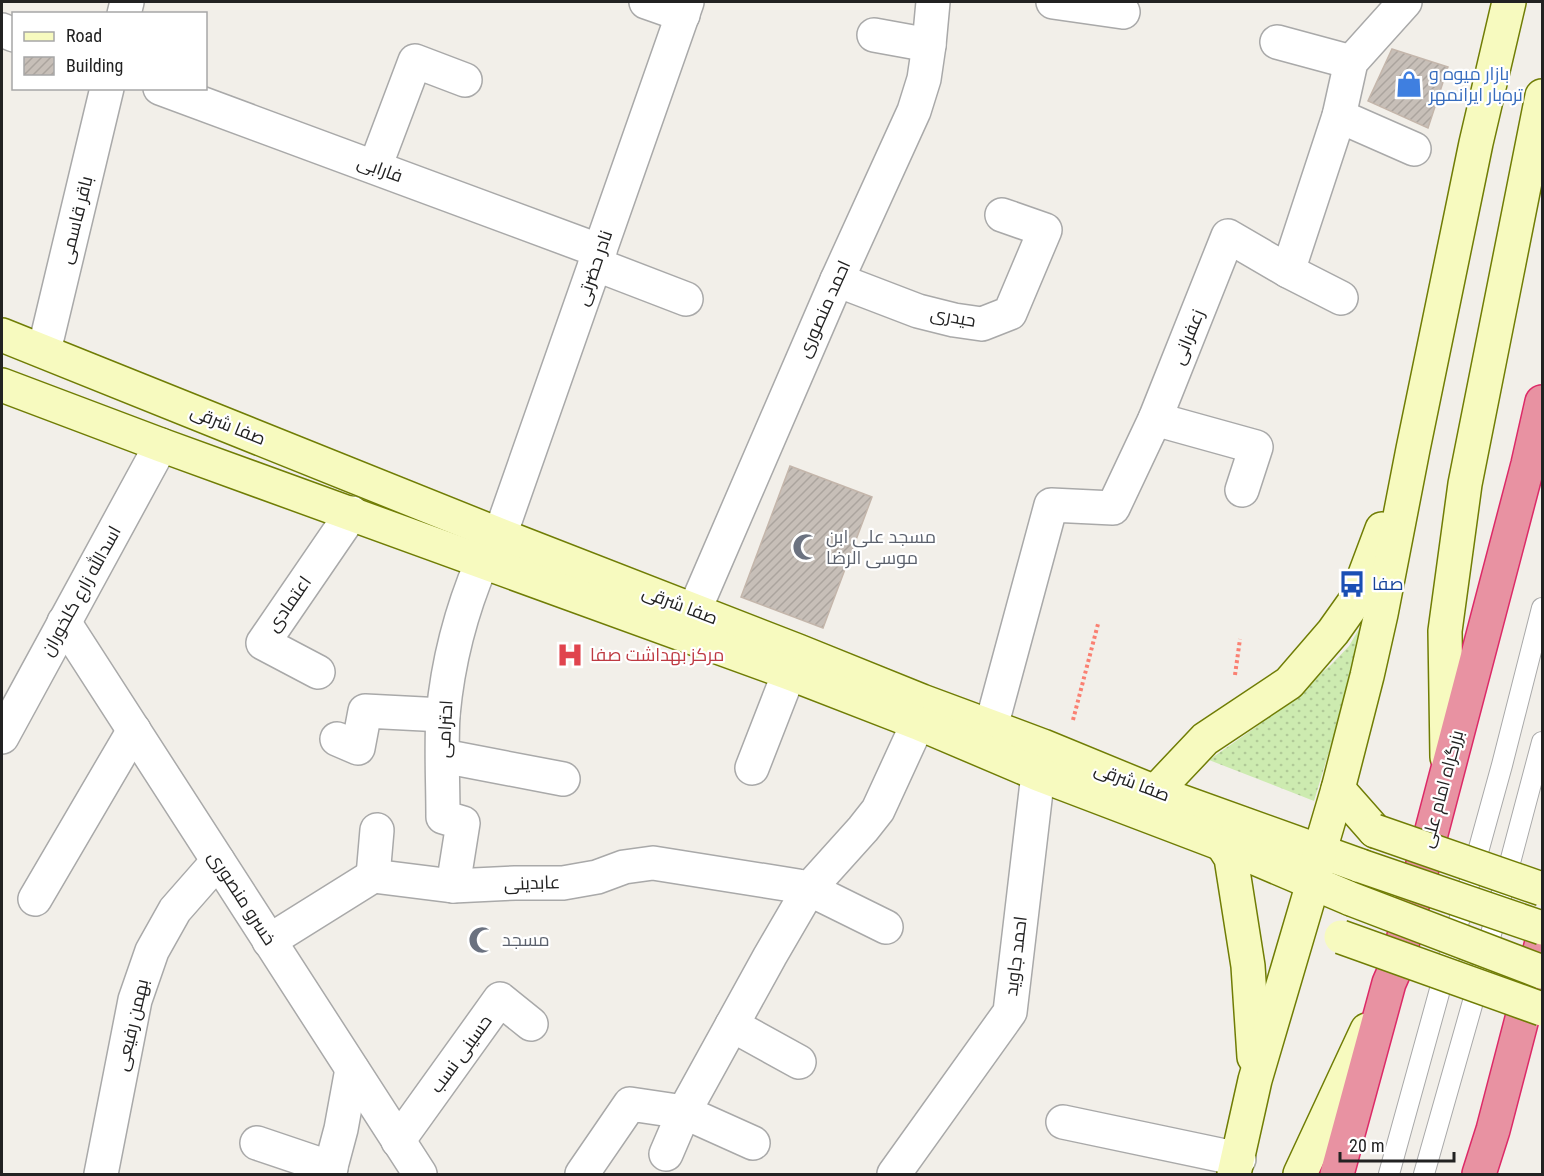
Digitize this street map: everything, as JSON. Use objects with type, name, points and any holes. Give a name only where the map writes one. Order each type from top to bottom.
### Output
[{"type":"highway","name":"بزرگراه امام علی","points":[[1337,1174],[1389,983],[1396,968],[1528,464],[1542,402]]},
{"type":"highway","points":[[1479,1174],[1494,1130],[1542,942]]},
{"type":"main road","points":[[1237,1167],[1255,1080],[1313,883],[1382,614],[1413,449],[1476,143],[1509,2]]},
{"type":"main road","points":[[1447,770],[1445,631],[1463,496],[1542,96]]},
{"type":"main road","name":"صفا شرقی","points":[[2,335],[500,536],[690,623],[793,662],[922,701],[987,739]]},
{"type":"main road","points":[[32,397],[44,351]]},
{"type":"main road","name":"صفا شرقی","points":[[2,385],[482,562],[690,623]]},
{"type":"main road","points":[[161,445],[182,407]]},
{"type":"main road","points":[[1155,792],[1205,739],[1289,683],[1333,632],[1355,601],[1413,449]]},
{"type":"main road","points":[[352,513],[372,483]]},
{"type":"main road","name":"صفا شرقی","points":[[793,662],[918,723],[987,739],[1155,792],[1542,928]]},
{"type":"main road","name":"صفا شرقی","points":[[1048,758],[1222,844],[1351,899],[1542,972]]},
{"type":"main road","points":[[1338,789],[1375,831],[1542,889]]},
{"type":"main road","points":[[1222,844],[1231,858],[1248,966],[1255,1080]]},
{"type":"main road","points":[[1292,957],[1314,941],[1341,937],[1542,1009]]},
{"type":"main road","points":[[1300,1174],[1389,983]]},
{"type":"main road","points":[[1490,1174],[1494,1130]]},
{"type":"street","points":[[646,2],[685,8]]},
{"type":"street","name":"احمد منصوری","points":[[690,623],[837,280],[914,111],[924,80],[933,2]]},
{"type":"street","points":[[1053,2],[1123,12]]},
{"type":"street","points":[[1341,298],[1288,271],[1339,116],[1351,62],[1404,2]]},
{"type":"street","name":"نادر حضرتی","points":[[500,536],[685,8]]},
{"type":"street","points":[[874,36],[929,45]]},
{"type":"street","points":[[1277,42],[1351,62]]},
{"type":"street","points":[[375,168],[415,61],[465,80]]},
{"type":"street","name":"باقر قاسمی","points":[[44,351],[107,90]]},
{"type":"street","name":"فارابی","points":[[165,90],[375,168],[597,258],[686,299]]},
{"type":"street","points":[[1339,116],[1414,148]]},
{"type":"street","name":"حیدری","points":[[837,280],[918,311],[954,320],[982,324],[1010,313],[1045,230],[1002,215]]},
{"type":"street","name":"زعفرانی","points":[[987,739],[1051,505],[1113,508],[1155,419],[1228,236],[1288,271]]},
{"type":"street","points":[[1155,419],[1256,447],[1242,490]]},
{"type":"street","name":"اسدالله زارع کلخوران","points":[[2,737],[10,700],[64,622],[161,445]]},
{"type":"street","name":"اعتمادی","points":[[318,672],[263,643],[352,513]]},
{"type":"street","name":"احترامی","points":[[453,886],[462,823],[443,817],[443,715],[458,628],[482,562]]},
{"type":"street","name":"خسرو منصوری","points":[[64,622],[420,1174]]},
{"type":"street","points":[[752,768],[793,662]]},
{"type":"street","points":[[337,740],[358,748],[365,711],[443,715]]},
{"type":"street","points":[[666,1154],[684,1112],[809,889],[878,810],[918,723]]},
{"type":"street","points":[[35,899],[134,730]]},
{"type":"street","points":[[443,756],[563,779]]},
{"type":"street","name":"احمد جاوید","points":[[894,1174],[1010,1012],[1048,758]]},
{"type":"street","points":[[269,941],[373,876],[376,830]]},
{"type":"street","name":"بهمن رفیعی","points":[[101,1174],[135,1000],[152,951],[175,910],[218,861]]},
{"type":"street","name":"عابدینی","points":[[373,876],[453,886],[563,883],[597,877],[624,867],[653,863],[809,889],[886,927]]},
{"type":"street","name":"حسینی نسب","points":[[398,1141],[500,999],[531,1024]]},
{"type":"street","points":[[732,1025],[799,1062]]},
{"type":"street","points":[[257,1143],[330,1171],[341,1129],[352,1069]]},
{"type":"street","points":[[582,1174],[630,1104],[684,1112],[753,1143]]},
{"type":"street","points":[[1063,1122],[1237,1167]]},
{"type":"lane","points":[[1389,1174],[1502,765],[1542,608]]},
{"type":"lane","points":[[1424,1174],[1542,742]]},
{"type":"path","points":[[1048,758],[1098,624]]},
{"type":"green space","points":[[1373,605],[1314,801],[1209,760],[1256,727],[1331,665],[1349,646]]},
{"type":"building","name":"بازار میوه و تره‌بار ایرانمهر","points":[[1392,49],[1448,67],[1428,128],[1368,101]]},
{"type":"building","name":"مسجد علی ابن موسی الرضا","points":[[790,466],[872,497],[823,628],[741,597]]},
{"type":"place","name":"بازار میوه و تره‌بار ایرانمهر","points":[[1409,84]]},
{"type":"place","name":"مسجد علی ابن موسی الرضا","points":[[806,547]]},
{"type":"place","name":"صفا","points":[[1352,584]]},
{"type":"place","name":"مرکز بهداشت صفا","points":[[570,655]]},
{"type":"place","name":"مسجد","points":[[482,940]]}]
